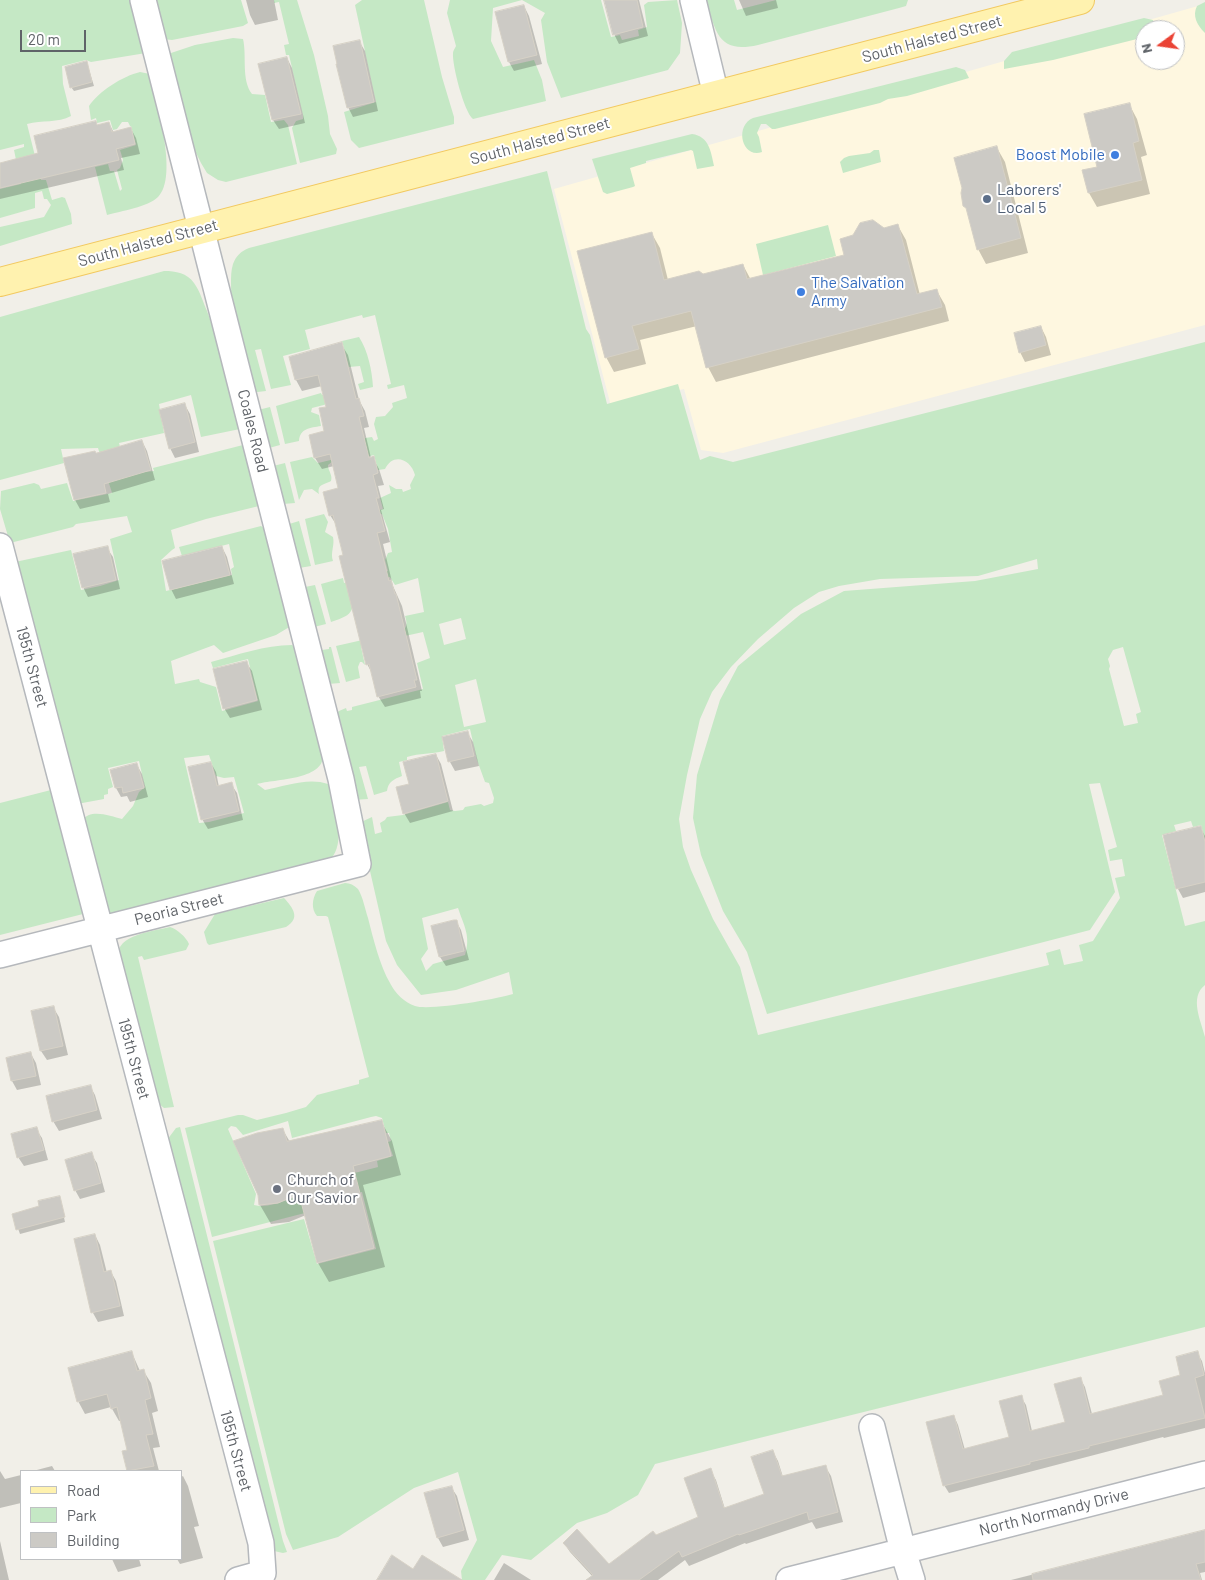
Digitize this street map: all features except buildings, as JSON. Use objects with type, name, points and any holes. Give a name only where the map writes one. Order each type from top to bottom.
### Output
[{"type":"main road","name":"South Halsted Street","points":[[0,282],[1080,0]]},
{"type":"street","name":"Coales Road","points":[[143,0],[341,779],[358,864]]},
{"type":"street","points":[[693,0],[716,95]]},
{"type":"street","name":"195th Street","points":[[0,546],[269,1577]]},
{"type":"street","name":"Peoria Street","points":[[0,955],[358,864]]},
{"type":"street","points":[[872,1428],[912,1580]]},
{"type":"street","name":"North Normandy Drive","points":[[789,1580],[1205,1474]]},
{"type":"street","points":[[238,1580],[269,1577]]},
{"type":"shaded area","points":[[1205,4],[1205,325],[723,453],[701,450],[684,389],[611,406],[554,189],[1135,24],[1135,70],[1185,70],[1185,20],[1149,20]]},
{"type":"green space","points":[[0,0],[132,0],[146,53],[91,62],[86,60],[62,66],[63,84],[71,116],[61,120],[27,124],[41,180],[46,180],[52,200],[65,198],[71,214],[72,224],[0,246],[0,227],[44,217],[51,205],[47,199],[44,199],[42,191],[35,193],[35,208],[0,218],[0,189],[21,184],[14,150],[24,147],[24,144],[0,150]]},
{"type":"green space","points":[[150,0],[241,0],[248,23],[243,26],[172,40],[163,39]]},
{"type":"green space","points":[[274,0],[297,0],[314,55],[328,116],[330,134],[337,149],[336,154],[300,163],[292,128],[296,121],[303,119],[303,115],[289,55],[286,55],[284,45],[289,44],[279,2],[274,3]]},
{"type":"green space","points":[[362,0],[424,0],[442,77],[454,117],[454,124],[359,148],[351,140],[344,112],[376,102],[355,5]]},
{"type":"green space","points":[[450,0],[522,0],[493,8],[491,41],[503,67],[534,60],[542,80],[546,101],[473,119],[462,98],[454,67],[453,53],[456,46],[447,13]]},
{"type":"green space","points":[[522,0],[601,0],[611,37],[620,35],[622,40],[639,36],[638,30],[647,27],[644,5],[648,2],[677,0],[682,23],[680,53],[668,70],[561,98],[547,62],[541,20],[545,13]]},
{"type":"green space","points":[[706,0],[734,0],[737,10],[776,0],[908,0],[906,6],[745,47],[734,46],[721,38],[716,31]]},
{"type":"green space","points":[[1205,2],[1205,33],[1198,24],[1195,13],[1197,6]]},
{"type":"green space","points":[[1144,18],[1153,20],[1136,20]]},
{"type":"green space","points":[[1135,20],[1135,40],[1053,60],[1004,69],[1004,61],[1012,52]]},
{"type":"green space","points":[[233,38],[243,39],[245,75],[252,94],[265,95],[271,122],[284,120],[288,125],[297,164],[226,182],[218,180],[207,173],[186,133],[167,60],[171,53],[195,45]]},
{"type":"green space","points":[[956,67],[965,70],[969,78],[907,96],[888,99],[880,103],[775,129],[766,124],[761,124],[757,133],[762,152],[755,153],[749,151],[743,141],[742,134],[744,128],[747,122],[753,118]]},
{"type":"green space","points":[[140,72],[150,74],[161,119],[166,156],[164,187],[158,197],[148,203],[107,215],[95,167],[108,164],[110,171],[114,171],[120,191],[122,189],[117,170],[120,168],[123,160],[120,150],[136,145],[131,126],[128,122],[122,122],[117,129],[113,130],[110,120],[97,123],[96,118],[91,120],[89,106],[93,100],[112,85]]},
{"type":"green space","points":[[692,134],[698,135],[706,141],[714,166],[697,169],[693,151],[691,150],[646,161],[646,163],[630,168],[635,186],[607,194],[603,192],[592,159]]},
{"type":"green space","points":[[874,150],[879,150],[881,162],[843,173],[840,162],[844,158],[870,153]]},
{"type":"green space","points":[[547,171],[586,329],[590,335],[607,404],[678,384],[700,460],[710,456],[733,462],[1205,342],[1205,840],[1201,825],[1193,827],[1191,821],[1174,825],[1176,831],[1162,835],[1185,926],[1205,921],[1205,985],[1200,990],[1197,1003],[1205,1037],[1205,1327],[655,1464],[638,1495],[607,1513],[577,1523],[531,1560],[502,1555],[485,1580],[462,1580],[461,1571],[477,1540],[458,1472],[414,1488],[338,1537],[293,1550],[286,1534],[213,1241],[304,1219],[317,1264],[376,1249],[362,1192],[328,1201],[323,1181],[378,1167],[377,1161],[393,1156],[388,1142],[391,1141],[389,1133],[386,1133],[382,1118],[376,1116],[292,1138],[288,1121],[243,1135],[236,1127],[231,1126],[228,1129],[256,1194],[254,1205],[273,1205],[304,1193],[305,1213],[212,1237],[185,1128],[238,1115],[257,1120],[286,1113],[306,1107],[317,1095],[359,1084],[359,1080],[369,1077],[328,917],[317,916],[313,907],[317,891],[345,883],[352,884],[358,889],[386,976],[397,994],[411,1005],[423,1007],[448,1006],[513,994],[509,972],[456,990],[421,995],[397,965],[386,941],[359,823],[372,817],[375,834],[382,832],[380,823],[387,817],[403,815],[448,802],[450,810],[463,810],[465,807],[481,804],[484,806],[493,803],[494,798],[489,783],[485,782],[477,760],[470,729],[442,736],[444,751],[407,757],[407,760],[399,762],[402,776],[392,781],[387,791],[374,795],[366,766],[359,767],[368,799],[353,800],[332,717],[346,708],[347,711],[352,710],[352,707],[423,689],[417,663],[430,658],[423,632],[396,638],[405,629],[405,616],[424,612],[418,578],[395,585],[390,577],[353,586],[353,606],[349,614],[331,622],[321,584],[343,578],[344,583],[388,571],[385,560],[388,553],[392,552],[388,529],[382,514],[337,525],[337,522],[383,509],[380,498],[391,493],[389,485],[396,489],[402,489],[403,492],[411,489],[410,485],[415,475],[410,465],[397,459],[388,464],[385,469],[378,470],[374,455],[338,464],[333,461],[328,465],[331,481],[319,488],[319,494],[312,489],[304,490],[299,500],[290,462],[312,457],[318,463],[356,454],[365,442],[365,438],[372,437],[374,441],[378,439],[374,424],[376,417],[385,416],[393,407],[392,403],[407,398],[404,385],[388,389],[387,385],[391,384],[375,315],[363,318],[362,315],[305,330],[310,349],[283,356],[291,385],[271,389],[261,349],[255,350],[266,391],[249,393],[234,325],[231,271],[234,261],[239,254],[249,248]],"holes":[[[1037,559],[1038,569],[975,581],[844,591],[801,614],[738,666],[720,700],[697,775],[693,818],[701,855],[723,911],[747,952],[767,1014],[1090,930],[1115,892],[1089,784],[1100,783],[1117,847],[1108,850],[1110,861],[1122,859],[1125,876],[1115,878],[1120,898],[1093,941],[1079,945],[1083,961],[1064,965],[1060,949],[1046,953],[1049,965],[758,1035],[740,967],[713,919],[683,847],[679,819],[700,719],[712,692],[731,667],[758,639],[794,608],[819,592],[839,586],[880,579],[978,576]],[[461,618],[466,639],[444,645],[439,624]],[[1123,647],[1141,712],[1136,714],[1138,723],[1124,726],[1109,669],[1108,659],[1113,650]],[[476,679],[486,722],[464,727],[455,685]],[[458,908],[467,937],[465,955],[433,964],[426,971],[421,959],[428,949],[422,918]]]},
{"type":"green space","points":[[828,225],[836,256],[763,275],[756,244]]},
{"type":"green space","points":[[164,271],[185,275],[196,286],[217,340],[240,429],[201,437],[191,395],[159,404],[164,433],[119,443],[127,474],[154,471],[153,468],[243,445],[259,506],[171,530],[175,548],[161,560],[166,591],[232,575],[231,569],[234,567],[229,544],[182,556],[179,547],[261,526],[265,529],[291,626],[276,635],[223,653],[214,645],[171,661],[175,684],[199,679],[200,682],[216,687],[222,711],[258,701],[248,659],[213,668],[211,662],[282,645],[292,645],[297,649],[323,756],[321,764],[307,774],[257,784],[265,790],[313,781],[328,784],[334,800],[339,831],[337,849],[333,856],[319,869],[110,919],[82,821],[86,817],[95,814],[122,819],[133,806],[139,792],[145,787],[139,761],[108,768],[113,787],[108,789],[108,794],[104,795],[104,799],[77,804],[15,562],[71,550],[81,590],[100,586],[119,580],[110,539],[132,532],[127,516],[76,524],[73,527],[10,543],[0,509],[1,491],[34,483],[39,485],[41,489],[67,483],[73,501],[112,493],[98,448],[61,449],[64,463],[0,480],[0,317]],"holes":[[[209,755],[216,776],[224,778],[234,777],[244,813],[199,823],[184,758]]]},
{"type":"green space","points":[[359,337],[369,361],[373,387],[360,390],[358,384],[364,382],[360,366],[349,367],[342,341]]},
{"type":"green space","points":[[350,388],[343,400],[312,408],[311,412],[319,415],[321,426],[309,428],[301,433],[299,441],[285,444],[276,406],[321,393],[322,395]]},
{"type":"green space","points":[[270,407],[280,445],[269,448],[254,411]]},
{"type":"green space","points":[[285,463],[295,503],[283,504],[273,466]]},
{"type":"green space","points":[[324,514],[328,522],[325,532],[333,537],[333,561],[315,565],[305,519]]},
{"type":"green space","points":[[299,521],[311,566],[299,568],[286,525]]},
{"type":"green space","points":[[315,585],[326,624],[310,628],[305,587]]},
{"type":"green space","points":[[389,634],[389,639],[361,647],[365,665],[360,662],[358,667],[360,678],[346,682],[336,646]]},
{"type":"green space","points":[[331,647],[340,683],[328,684],[315,651],[329,649]]},
{"type":"green space","points":[[51,790],[83,914],[0,935],[0,803]]},
{"type":"green space","points":[[284,898],[294,913],[291,924],[286,927],[209,945],[207,943],[204,932],[215,914]]},
{"type":"green space","points":[[170,927],[178,931],[188,941],[189,944],[186,950],[144,960],[142,956],[138,957],[174,1107],[164,1108],[159,1104],[118,952],[121,946],[132,937]]},
{"type":"green space","points":[[180,1127],[287,1552],[283,1553],[274,1551],[167,1140],[176,1128]]},
{"type":"place","name":"Boost Mobile","points":[[1115,155]]},
{"type":"place","name":"Laborers' Local 5","points":[[987,199]]},
{"type":"place","name":"The Salvation Army","points":[[801,292]]},
{"type":"place","name":"Church of Our Savior","points":[[277,1189]]}]
